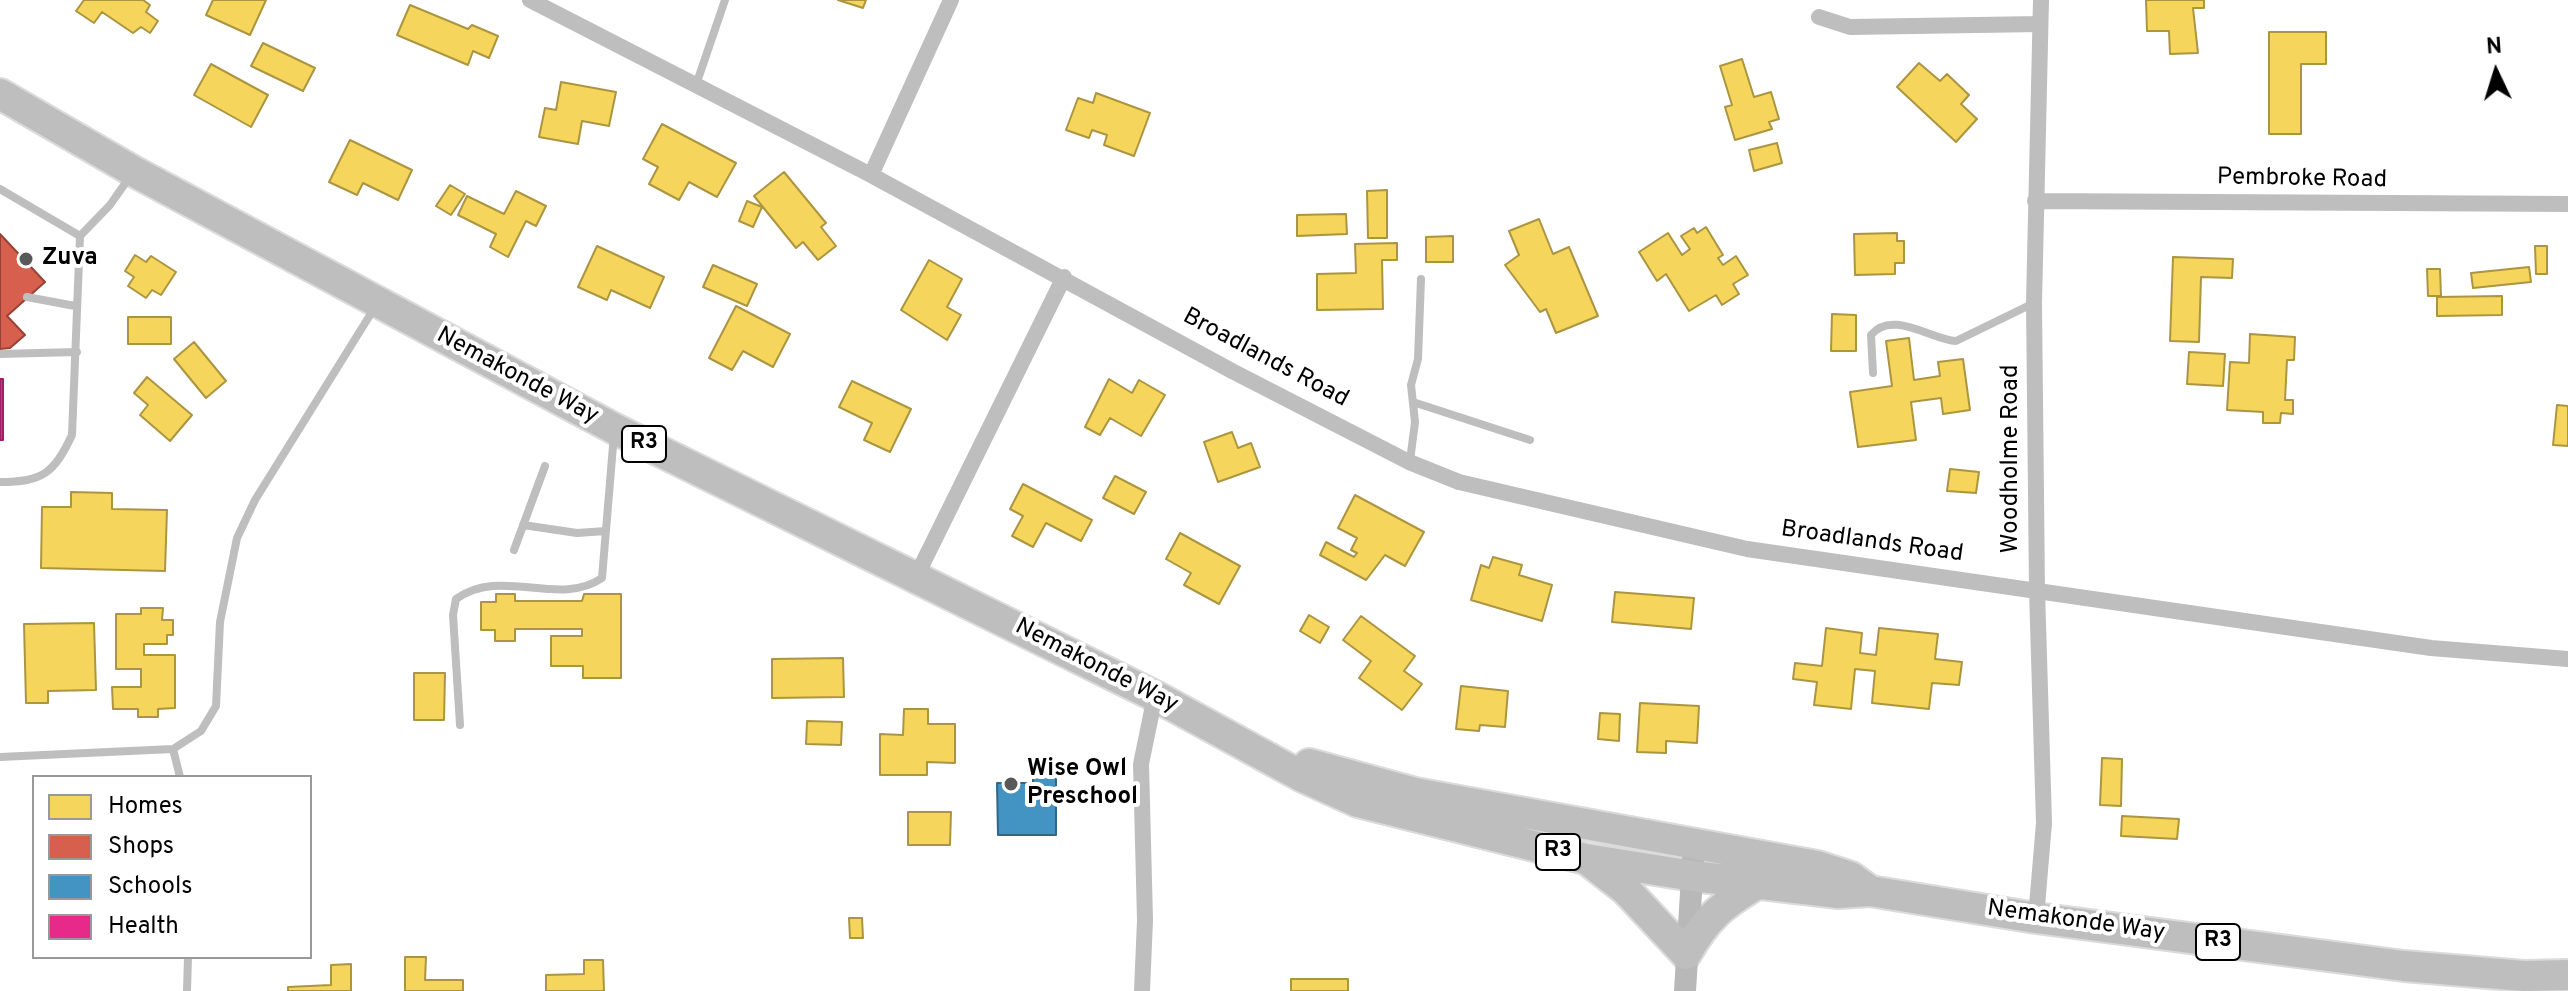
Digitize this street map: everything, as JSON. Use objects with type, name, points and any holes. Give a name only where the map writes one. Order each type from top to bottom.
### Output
[{"type":"highway","name":"Nemakonde Way","points":[[0,72],[39,113]]},
{"type":"highway","name":"Nemakonde Way","points":[[0,94],[39,113],[133,171],[615,429],[1155,696],[1314,783],[1358,802],[1586,859],[1693,876],[1838,893],[1870,891],[2036,918],[2434,970],[2524,976],[2568,975]]},
{"type":"highway","name":"Nemakonde Way","points":[[1260,752],[1415,793],[1817,866],[1851,877],[1870,891]]},
{"type":"highway","points":[[1586,859],[1626,890],[1686,954],[1702,925],[1757,884]]},
{"type":"main road","points":[[1685,991],[1694,844]]},
{"type":"street","name":"Broadlands Road","points":[[530,0],[871,175],[1064,277],[1232,371],[1409,462],[1459,482],[1747,549],[2431,648],[2568,659]]},
{"type":"street","points":[[871,175],[951,0]]},
{"type":"street","name":"Woodholme Road","points":[[2036,918],[2044,823],[2037,590],[2034,303],[2041,0]]},
{"type":"street","points":[[1819,17],[1850,27],[2040,24]]},
{"type":"street","name":"Pembroke Road","points":[[2035,201],[2568,204]]},
{"type":"street","points":[[916,577],[1064,277]]},
{"type":"street","points":[[1142,991],[1145,920],[1141,764],[1155,696]]},
{"type":"lane","points":[[695,86],[725,0]]},
{"type":"lane","points":[[0,482],[24,482],[58,465],[72,435],[80,236],[110,205],[133,171]]},
{"type":"lane","points":[[0,189],[80,236]]},
{"type":"lane","points":[[1409,462],[1415,422],[1411,385],[1418,359],[1421,279]]},
{"type":"lane","points":[[27,297],[75,306]]},
{"type":"lane","points":[[0,757],[173,749],[201,731],[216,706],[223,606],[237,538],[255,500],[378,302]]},
{"type":"lane","points":[[1873,373],[1871,335],[1879,328],[1903,326],[1956,341],[2034,303]]},
{"type":"lane","points":[[0,354],[77,352]]},
{"type":"lane","points":[[1413,402],[1530,440]]},
{"type":"lane","points":[[460,725],[453,615],[456,599],[481,586],[503,584],[561,590],[591,586],[602,578],[615,429]]},
{"type":"lane","points":[[514,550],[545,466]]},
{"type":"lane","points":[[523,525],[577,533],[606,531]]},
{"type":"lane","points":[[173,749],[180,775]]},
{"type":"lane","points":[[187,991],[188,959]]},
{"type":"building: Homes","points":[[84,0],[143,0],[150,5],[146,12],[158,21],[150,33],[141,27],[133,33],[102,12],[94,23],[76,11]]},
{"type":"building: Homes","points":[[213,0],[266,0],[250,35],[206,15]]},
{"type":"building: Homes","points":[[838,0],[866,0],[863,8]]},
{"type":"building: Homes","points":[[2146,0],[2204,0],[2204,8],[2193,8],[2198,53],[2170,54],[2169,31],[2147,31]]},
{"type":"building: Homes","points":[[410,5],[468,29],[472,25],[498,36],[489,58],[473,51],[468,65],[397,35]]},
{"type":"building: Homes","points":[[2269,32],[2326,32],[2326,64],[2301,64],[2301,134],[2269,134]]},
{"type":"building: Homes","points":[[263,43],[315,68],[303,91],[251,66]]},
{"type":"building: Homes","points":[[1742,59],[1754,97],[1771,92],[1779,119],[1769,122],[1772,129],[1735,140],[1725,107],[1732,105],[1720,66]]},
{"type":"building: Homes","points":[[1919,63],[1940,81],[1947,74],[1969,95],[1961,104],[1977,119],[1956,142],[1897,87]]},
{"type":"building: Homes","points":[[211,64],[268,95],[251,127],[194,95]]},
{"type":"building: Homes","points":[[561,82],[616,92],[609,126],[582,121],[578,144],[539,137],[545,108],[556,110]]},
{"type":"building: Homes","points":[[1096,93],[1150,113],[1134,156],[1104,145],[1107,135],[1092,130],[1089,138],[1066,130],[1078,98],[1093,103]]},
{"type":"building: Homes","points":[[662,124],[736,163],[717,197],[689,182],[679,200],[649,184],[658,167],[643,159]]},
{"type":"building: Homes","points":[[350,140],[412,170],[398,200],[363,183],[357,195],[329,182]]},
{"type":"building: Homes","points":[[1777,143],[1782,163],[1754,171],[1749,150]]},
{"type":"building: Homes","points":[[784,172],[826,223],[821,227],[836,246],[818,260],[803,242],[796,248],[754,196]]},
{"type":"building: Homes","points":[[450,185],[465,194],[451,215],[436,206]]},
{"type":"building: Homes","points":[[1387,190],[1387,238],[1368,238],[1367,191]]},
{"type":"building: Homes","points":[[516,191],[546,206],[536,226],[526,221],[508,257],[490,247],[496,234],[458,215],[467,196],[504,214]]},
{"type":"building: Homes","points":[[747,201],[762,207],[753,227],[739,221]]},
{"type":"building: Homes","points":[[1346,214],[1347,234],[1297,236],[1297,215]]},
{"type":"building: Homes","points":[[1539,219],[1553,254],[1569,247],[1598,316],[1556,333],[1546,309],[1540,312],[1505,265],[1519,255],[1509,231]]},
{"type":"building: Homes","points":[[1706,227],[1723,255],[1718,258],[1723,265],[1736,256],[1748,275],[1733,284],[1739,294],[1722,305],[1716,295],[1689,311],[1666,274],[1657,281],[1639,252],[1668,233],[1682,255],[1690,249],[1681,236],[1694,228],[1697,233]]},
{"type":"building: Homes","points":[[1897,233],[1897,241],[1904,241],[1904,263],[1895,263],[1895,274],[1855,275],[1854,234]]},
{"type":"building: Homes","points":[[1453,236],[1453,262],[1426,262],[1426,237]]},
{"type":"building: Homes","points":[[1397,243],[1397,260],[1382,260],[1383,309],[1317,310],[1317,274],[1356,273],[1355,244]]},
{"type":"building: Homes","points":[[597,246],[664,277],[650,308],[611,290],[607,300],[578,287]]},
{"type":"building: Homes","points":[[2535,246],[2547,246],[2547,274],[2536,274]]},
{"type":"building: Homes","points":[[135,255],[146,262],[151,256],[176,272],[161,295],[152,290],[146,298],[128,286],[134,277],[125,271]]},
{"type":"building: Homes","points":[[2173,257],[2233,259],[2232,278],[2201,277],[2199,342],[2170,341]]},
{"type":"building: Homes","points":[[929,260],[962,279],[947,307],[961,315],[947,340],[901,310]]},
{"type":"building: Homes","points":[[713,265],[757,284],[747,306],[703,287]]},
{"type":"building: Homes","points":[[2529,267],[2531,282],[2473,288],[2471,273]]},
{"type":"building: Homes","points":[[2427,269],[2440,269],[2441,296],[2428,296]]},
{"type":"building: Homes","points":[[2502,296],[2502,315],[2437,316],[2437,297]]},
{"type":"building: Homes","points":[[736,306],[790,334],[773,367],[743,351],[732,370],[709,358]]},
{"type":"building: Homes","points":[[1832,314],[1856,315],[1856,351],[1831,351]]},
{"type":"building: Homes","points":[[128,317],[171,317],[171,344],[128,344]]},
{"type":"building: Homes","points":[[2250,334],[2295,337],[2294,360],[2287,360],[2285,400],[2293,400],[2293,414],[2281,413],[2280,423],[2263,423],[2263,412],[2227,410],[2230,362],[2249,363]]},
{"type":"building: Homes","points":[[1909,338],[1914,380],[1940,376],[1938,362],[1963,359],[1970,410],[1943,414],[1941,398],[1911,402],[1916,440],[1858,447],[1850,392],[1892,386],[1886,341]]},
{"type":"building: Homes","points":[[194,342],[226,381],[206,398],[174,359]]},
{"type":"building: Homes","points":[[2189,352],[2225,354],[2223,386],[2187,384]]},
{"type":"building: Homes","points":[[147,377],[192,415],[170,441],[140,415],[148,405],[134,393]]},
{"type":"building: Homes","points":[[1109,379],[1132,393],[1139,380],[1165,395],[1141,436],[1110,418],[1100,435],[1085,427]]},
{"type":"building: Homes","points":[[852,381],[911,409],[890,452],[864,440],[872,423],[839,407]]},
{"type":"building: Homes","points":[[2557,405],[2568,406],[2568,446],[2553,445]]},
{"type":"building: Homes","points":[[1232,432],[1238,448],[1251,443],[1260,467],[1218,482],[1204,442]]},
{"type":"building: Homes","points":[[1950,469],[1979,472],[1976,493],[1947,491]]},
{"type":"building: Homes","points":[[1115,476],[1146,492],[1134,514],[1103,498]]},
{"type":"building: Homes","points":[[1023,484],[1092,520],[1081,541],[1046,523],[1033,547],[1012,536],[1023,516],[1010,509]]},
{"type":"building: Homes","points":[[71,492],[112,493],[112,509],[167,510],[165,571],[41,568],[42,507],[71,507]]},
{"type":"building: Homes","points":[[1355,495],[1424,532],[1405,566],[1385,555],[1366,580],[1320,555],[1326,542],[1354,557],[1357,553],[1351,550],[1357,538],[1338,528]]},
{"type":"building: Homes","points":[[1180,533],[1240,566],[1219,604],[1184,585],[1191,573],[1166,559]]},
{"type":"building: Homes","points":[[1493,557],[1522,565],[1519,575],[1552,585],[1542,621],[1471,600],[1481,565],[1489,568]]},
{"type":"building: Homes","points":[[1615,592],[1694,598],[1691,629],[1612,622]]},
{"type":"building: Homes","points":[[496,594],[515,594],[515,601],[582,601],[584,594],[621,594],[621,678],[583,678],[583,666],[551,666],[551,636],[582,636],[582,629],[515,629],[515,641],[495,641],[495,630],[481,630],[481,602],[496,602]]},
{"type":"building: Homes","points":[[141,608],[163,608],[162,620],[173,620],[173,635],[167,635],[167,644],[144,644],[144,655],[175,655],[175,708],[158,709],[158,717],[138,717],[138,709],[113,709],[112,687],[141,687],[141,669],[116,669],[116,614],[141,614]]},
{"type":"building: Homes","points":[[1309,615],[1329,627],[1320,643],[1300,631]]},
{"type":"building: Homes","points":[[1361,616],[1415,656],[1404,671],[1422,684],[1402,710],[1359,678],[1371,661],[1343,640]]},
{"type":"building: Homes","points":[[94,623],[96,690],[48,691],[48,703],[26,703],[24,624]]},
{"type":"building: Homes","points":[[1826,628],[1862,633],[1860,653],[1876,655],[1879,628],[1938,634],[1935,659],[1962,662],[1959,685],[1932,683],[1929,709],[1872,703],[1875,671],[1855,669],[1851,709],[1814,705],[1817,682],[1793,679],[1795,663],[1822,666]]},
{"type":"building: Homes","points":[[843,658],[844,697],[772,698],[772,659]]},
{"type":"building: Homes","points":[[414,673],[445,673],[444,720],[414,720]]},
{"type":"building: Homes","points":[[1461,686],[1508,691],[1505,727],[1480,725],[1479,731],[1456,729]]},
{"type":"building: Homes","points":[[1640,703],[1699,706],[1697,743],[1666,741],[1666,753],[1637,752]]},
{"type":"building: Homes","points":[[904,709],[928,709],[928,724],[955,724],[955,763],[927,762],[927,775],[880,775],[880,734],[903,735]]},
{"type":"building: Homes","points":[[1600,713],[1620,714],[1619,741],[1598,739]]},
{"type":"building: Homes","points":[[807,721],[842,722],[841,745],[806,744]]},
{"type":"building: Homes","points":[[2102,758],[2122,759],[2121,806],[2100,805]]},
{"type":"building: Homes","points":[[908,812],[951,812],[950,845],[908,845]]},
{"type":"building: Homes","points":[[2122,816],[2179,819],[2177,839],[2121,836]]},
{"type":"building: Homes","points":[[849,918],[862,918],[863,938],[850,938]]},
{"type":"building: Homes","points":[[405,957],[426,957],[425,980],[463,980],[463,991],[405,991]]},
{"type":"building: Homes","points":[[584,960],[603,960],[604,991],[546,991],[546,975],[584,974]]},
{"type":"building: Homes","points":[[351,964],[351,991],[288,991],[288,987],[331,985],[331,965]]},
{"type":"building: Homes","points":[[1291,979],[1348,979],[1348,991],[1291,991]]},
{"type":"building: Shops","points":[[0,234],[45,282],[7,316],[25,335],[10,348],[0,349]]},
{"type":"building: Schools","points":[[1033,768],[1056,768],[1056,835],[998,835],[997,783],[1033,783]]},
{"type":"building: Health","points":[[0,379],[3,379],[3,440],[0,440]]},
{"type":"place","name":"Zuva","points":[[26,259]]},
{"type":"place","name":"Wise Owl Preschool","points":[[1011,784]]}]
